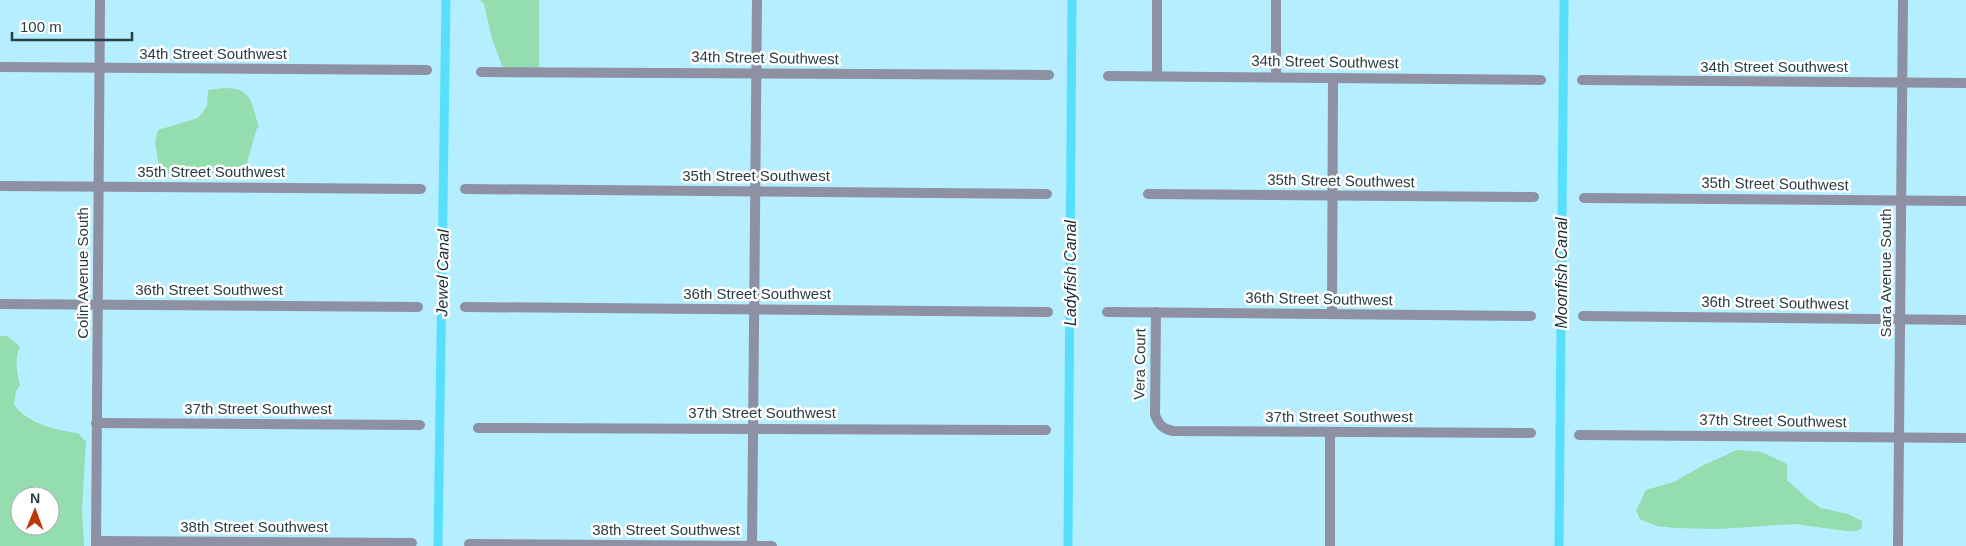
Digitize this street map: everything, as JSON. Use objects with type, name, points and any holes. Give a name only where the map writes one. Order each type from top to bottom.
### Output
[{"type":"street","name":"Colin Avenue South","points":[[96,544],[100,0]]},
{"type":"street","points":[[752,546],[756,0]]},
{"type":"street","points":[[1157,0],[1157,76]]},
{"type":"street","points":[[1276,0],[1276,77]]},
{"type":"street","name":"Sara Avenue South","points":[[1898,546],[1903,0]]},
{"type":"street","name":"34th Street Southwest","points":[[0,67],[426,70]]},
{"type":"street","name":"34th Street Southwest","points":[[481,72],[1050,75]]},
{"type":"street","name":"34th Street Southwest","points":[[1108,76],[1541,80]]},
{"type":"street","points":[[1332,314],[1334,78]]},
{"type":"street","name":"34th Street Southwest","points":[[1582,80],[1966,84]]},
{"type":"street","name":"35th Street Southwest","points":[[0,186],[421,189]]},
{"type":"street","name":"35th Street Southwest","points":[[465,189],[1047,194]]},
{"type":"street","name":"35th Street Southwest","points":[[1148,194],[1534,197]]},
{"type":"street","name":"35th Street Southwest","points":[[1584,198],[1966,201]]},
{"type":"street","name":"36th Street Southwest","points":[[0,304],[418,307]]},
{"type":"street","name":"36th Street Southwest","points":[[466,307],[1048,312]]},
{"type":"street","name":"36th Street Southwest","points":[[1106,312],[1532,316]]},
{"type":"street","name":"Vera Court","points":[[1155,416],[1156,312]]},
{"type":"street","name":"36th Street Southwest","points":[[1583,316],[1966,320]]},
{"type":"street","name":"37th Street Southwest","points":[[1155,416],[1158,423],[1165,429],[1173,431],[1531,433]]},
{"type":"street","name":"37th Street Southwest","points":[[96,423],[420,425]]},
{"type":"street","name":"37th Street Southwest","points":[[478,428],[1046,430]]},
{"type":"street","points":[[1330,432],[1330,546]]},
{"type":"street","name":"37th Street Southwest","points":[[1579,435],[1966,438]]},
{"type":"street","name":"38th Street Southwest","points":[[96,544],[412,543]]},
{"type":"street","name":"38th Street Southwest","points":[[469,544],[772,546]]},
{"type":"green space","points":[[480,0],[539,0],[539,73],[525,74],[502,66],[492,39],[484,4]]},
{"type":"green space","points":[[234,89],[246,94],[252,104],[259,127],[257,128],[246,166],[236,174],[202,180],[174,177],[159,167],[155,142],[158,130],[198,118],[207,106],[208,90]]},
{"type":"green space","points":[[0,336],[7,336],[20,347],[17,370],[20,385],[16,391],[14,405],[27,417],[51,428],[78,433],[86,442],[82,509],[84,546],[0,546]]},
{"type":"green space","points":[[1737,450],[1762,452],[1787,464],[1787,480],[1809,500],[1821,508],[1848,514],[1862,521],[1862,528],[1857,531],[1846,531],[1795,524],[1719,529],[1675,528],[1656,526],[1640,519],[1636,511],[1646,490],[1674,482],[1704,465]]},
{"type":"waterway","name":"Jewel Canal","points":[[438,546],[446,0]]},
{"type":"waterway","name":"Ladyfish Canal","points":[[1068,546],[1072,0]]},
{"type":"waterway","name":"Moonfish Canal","points":[[1559,546],[1564,0]]}]
